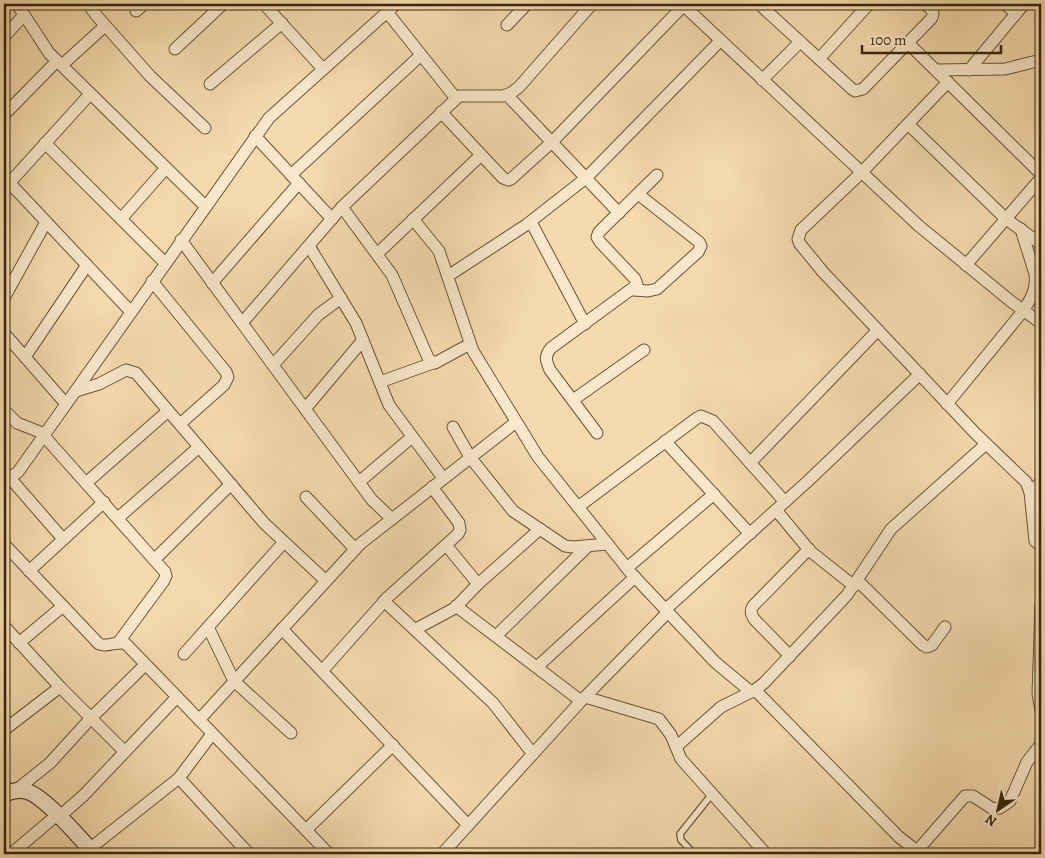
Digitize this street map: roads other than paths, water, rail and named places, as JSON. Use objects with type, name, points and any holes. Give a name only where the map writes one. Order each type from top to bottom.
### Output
[{"type":"street","points":[[17,4],[49,53],[205,206]]},
{"type":"street","points":[[88,4],[105,26],[153,79],[205,128]]},
{"type":"street","points":[[175,49],[223,4]]},
{"type":"street","points":[[264,4],[323,69]]},
{"type":"street","points":[[63,539],[7,480],[18,472],[45,435],[269,118],[396,4]]},
{"type":"street","points":[[507,25],[527,4]]},
{"type":"street","points":[[387,12],[450,93],[458,97],[507,95],[519,87],[592,4]]},
{"type":"street","points":[[441,112],[503,178],[511,180],[552,142],[683,4],[720,41],[919,226],[1041,323]]},
{"type":"street","points":[[759,4],[852,89],[859,91],[932,17],[932,10],[926,4]]},
{"type":"street","points":[[819,59],[869,4]]},
{"type":"street","points":[[1005,4],[1016,14]]},
{"type":"street","points":[[969,70],[1024,4]]},
{"type":"street","points":[[4,37],[24,15]]},
{"type":"street","points":[[210,84],[282,23]]},
{"type":"street","points":[[4,115],[59,63],[105,26]]},
{"type":"street","points":[[448,276],[531,222],[586,178],[720,41]]},
{"type":"street","points":[[762,80],[800,42]]},
{"type":"street","points":[[908,43],[1041,174]]},
{"type":"street","points":[[212,283],[295,179],[421,55]]},
{"type":"street","points":[[936,70],[1005,69],[1041,60]]},
{"type":"street","points":[[948,82],[861,173],[801,230],[798,239],[823,272],[947,404],[1026,482],[1030,492],[1035,541],[1041,546]]},
{"type":"street","points":[[90,94],[6,183],[46,222],[131,312]]},
{"type":"street","points":[[507,95],[619,213]]},
{"type":"street","points":[[242,323],[342,207],[458,97]]},
{"type":"street","points":[[908,124],[1006,219],[1041,244]]},
{"type":"street","points":[[256,136],[332,219]]},
{"type":"street","points":[[45,143],[165,263]]},
{"type":"street","points":[[377,254],[481,154]]},
{"type":"street","points":[[120,219],[166,168]]},
{"type":"street","points":[[598,433],[550,370],[546,362],[546,356],[551,348],[633,290],[637,285],[636,279],[597,237],[599,232],[657,175]]},
{"type":"street","points":[[966,265],[1041,178]]},
{"type":"street","points":[[633,290],[648,291],[657,289],[698,252],[701,246],[638,194]]},
{"type":"street","points":[[342,207],[392,275],[429,360],[433,363]]},
{"type":"street","points":[[413,219],[437,247],[470,344],[542,462],[631,572],[715,662],[753,691],[899,836],[919,853],[965,796],[973,796],[993,809],[1006,806],[1027,762],[1041,744]]},
{"type":"street","points":[[4,298],[46,222]]},
{"type":"street","points":[[531,222],[585,324]]},
{"type":"street","points":[[947,404],[1024,311],[1032,296],[1036,281],[1021,229]]},
{"type":"street","points":[[181,240],[372,500],[392,519]]},
{"type":"street","points":[[309,246],[356,323],[389,405],[443,478]]},
{"type":"street","points":[[25,357],[87,266]]},
{"type":"street","points":[[152,281],[226,372],[228,377],[224,385],[180,424]]},
{"type":"street","points":[[273,365],[322,312],[341,298]]},
{"type":"street","points":[[750,463],[878,330]]},
{"type":"street","points":[[4,332],[66,404]]},
{"type":"street","points":[[305,408],[363,340]]},
{"type":"street","points":[[380,382],[433,363],[470,344]]},
{"type":"street","points":[[573,400],[644,350]]},
{"type":"street","points":[[76,391],[99,384],[121,371],[126,370],[136,374],[264,523],[326,582]]},
{"type":"street","points":[[442,854],[667,610],[920,374]]},
{"type":"street","points":[[86,483],[168,411]]},
{"type":"street","points":[[4,544],[99,644],[107,646],[118,642],[166,576],[162,567],[45,435],[17,423],[5,413]]},
{"type":"street","points":[[578,507],[696,418],[701,416],[707,417],[713,421],[750,463],[809,549],[856,583],[923,645],[927,647],[932,645],[945,627]]},
{"type":"street","points":[[199,720],[356,549],[443,478],[516,422]]},
{"type":"street","points":[[453,427],[470,457],[513,511],[565,546],[608,544]]},
{"type":"street","points":[[359,482],[412,437]]},
{"type":"street","points":[[665,441],[750,534]]},
{"type":"street","points":[[676,747],[721,708],[764,683],[856,583],[891,529],[986,444]]},
{"type":"street","points":[[118,518],[199,447]]},
{"type":"street","points":[[1030,492],[1041,482]]},
{"type":"street","points":[[155,559],[231,484]]},
{"type":"street","points":[[322,671],[384,601],[458,534],[460,527],[432,487]]},
{"type":"street","points":[[537,667],[631,572],[714,494]]},
{"type":"street","points":[[306,497],[356,549]]},
{"type":"street","points":[[29,571],[104,502]]},
{"type":"street","points":[[416,629],[456,606],[478,584],[540,530]]},
{"type":"street","points":[[184,654],[284,542]]},
{"type":"street","points":[[446,545],[478,584]]},
{"type":"street","points":[[496,636],[588,546]]},
{"type":"street","points":[[790,656],[754,619],[751,610],[809,549]]},
{"type":"street","points":[[384,601],[493,703],[533,754]]},
{"type":"street","points":[[1041,605],[1038,694],[1041,710]]},
{"type":"street","points":[[19,643],[63,606]]},
{"type":"street","points":[[456,606],[583,699],[657,717],[669,732],[681,759],[766,854]]},
{"type":"street","points":[[4,626],[60,687],[125,752]]},
{"type":"street","points":[[208,626],[234,681],[291,733]]},
{"type":"street","points":[[282,629],[468,825]]},
{"type":"street","points":[[118,642],[126,644],[306,830],[325,853]]},
{"type":"street","points":[[9,793],[50,763],[91,718],[145,665]]},
{"type":"street","points":[[4,730],[60,687]]},
{"type":"street","points":[[11,854],[84,795],[177,697]]},
{"type":"street","points":[[9,793],[27,791],[46,803],[89,852],[179,778],[212,734]]},
{"type":"street","points":[[306,830],[393,745]]},
{"type":"street","points":[[179,778],[249,854]]},
{"type":"lane","points":[[694,854],[681,840],[680,834],[712,794]]}]
